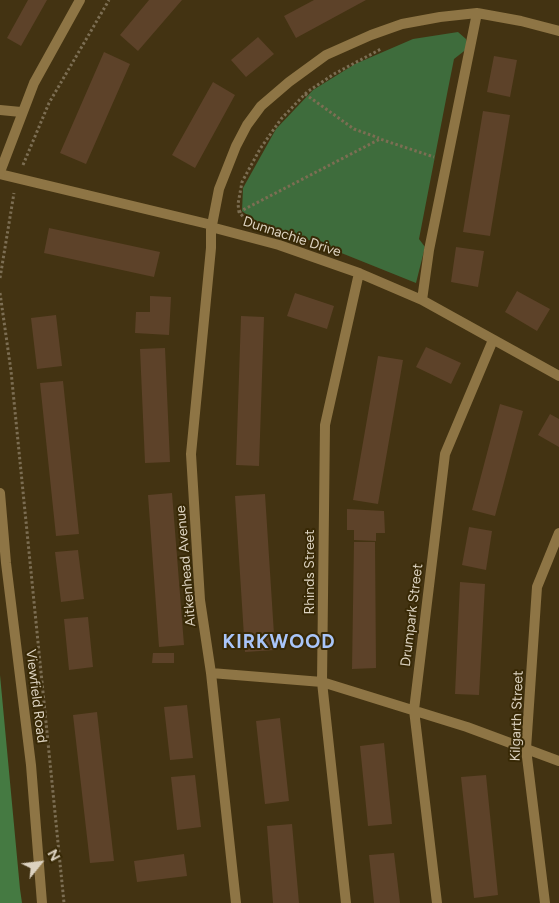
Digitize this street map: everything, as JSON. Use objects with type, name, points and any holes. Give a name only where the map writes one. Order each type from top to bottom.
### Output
[{"type":"street","points":[[0,173],[21,112],[34,83],[80,0]]},
{"type":"street","points":[[422,300],[429,250],[477,13]]},
{"type":"street","name":"Aitkenhead Avenue","points":[[236,903],[211,673],[200,600],[191,454],[211,248],[211,226],[220,189],[236,146],[262,106],[289,82],[326,56],[370,35],[402,24],[477,13],[521,21],[559,31]]},
{"type":"street","points":[[0,110],[21,112]]},
{"type":"street","name":"Dunnachie Drive","points":[[0,173],[211,226],[278,245],[359,273],[422,300],[559,376]]},
{"type":"street","name":"Rhinds Street","points":[[346,903],[322,682],[324,425],[359,273]]},
{"type":"street","name":"Drumpark Street","points":[[437,903],[414,710],[445,454],[493,340]]},
{"type":"street","name":"Viewfield Road","points":[[0,493],[6,563],[31,765],[42,903]]},
{"type":"street","name":"Kilgarth Street","points":[[545,903],[526,749],[537,587],[559,533]]},
{"type":"street","points":[[211,673],[322,682],[414,710],[559,761]]},
{"type":"path","points":[[0,278],[17,178],[49,103],[109,0]]},
{"type":"path","points":[[252,223],[244,219],[238,204],[242,182],[260,149],[280,119],[305,94],[334,74],[388,47]]},
{"type":"path","points":[[305,94],[354,129],[435,157]]},
{"type":"path","points":[[240,212],[380,139]]},
{"type":"path","points":[[0,293],[11,371],[64,903]]},
{"type":"green space","points":[[458,32],[466,39],[468,48],[454,59],[419,239],[425,247],[416,283],[309,240],[257,222],[242,211],[243,188],[276,129],[313,90],[355,64],[413,39]]},
{"type":"green space","points":[[0,675],[20,889],[22,903],[0,903]]},
{"type":"building","points":[[28,0],[47,0],[21,46],[7,38]]},
{"type":"building","points":[[149,0],[182,0],[138,51],[120,35]]},
{"type":"building","points":[[314,0],[366,0],[296,38],[284,16]]},
{"type":"building","points":[[258,37],[274,54],[246,77],[231,60]]},
{"type":"building","points":[[104,52],[130,64],[86,164],[60,153]]},
{"type":"building","points":[[494,56],[517,60],[510,97],[487,92]]},
{"type":"building","points":[[213,82],[235,95],[195,168],[172,155]]},
{"type":"building","points":[[483,111],[510,115],[490,236],[463,232]]},
{"type":"building","points":[[49,228],[160,252],[154,277],[44,253]]},
{"type":"building","points":[[456,247],[484,251],[478,287],[451,282]]},
{"type":"building","points":[[517,291],[550,309],[537,331],[505,312]]},
{"type":"building","points":[[295,293],[334,306],[327,329],[287,316]]},
{"type":"building","points":[[150,296],[171,297],[169,335],[135,333],[136,312],[150,312]]},
{"type":"building","points":[[56,315],[62,366],[37,369],[31,318]]},
{"type":"building","points":[[241,316],[264,317],[259,466],[236,465]]},
{"type":"building","points":[[426,347],[461,363],[451,384],[416,367]]},
{"type":"building","points":[[165,348],[170,462],[145,463],[140,349]]},
{"type":"building","points":[[378,356],[403,360],[378,504],[353,500]]},
{"type":"building","points":[[63,381],[79,534],[56,536],[40,383]]},
{"type":"building","points":[[500,404],[523,411],[495,516],[472,510]]},
{"type":"building","points":[[550,414],[559,419],[559,447],[538,435]]},
{"type":"building","points":[[172,493],[184,645],[159,647],[148,495]]},
{"type":"building","points":[[265,494],[275,650],[245,652],[235,496]]},
{"type":"building","points":[[347,509],[384,511],[385,533],[376,533],[376,541],[354,540],[354,530],[347,530]]},
{"type":"building","points":[[469,527],[492,531],[486,570],[462,565]]},
{"type":"building","points":[[354,542],[375,542],[376,668],[352,669]]},
{"type":"building","points":[[78,550],[84,599],[61,602],[55,552]]},
{"type":"building","points":[[460,582],[485,584],[479,695],[455,694]]},
{"type":"building","points":[[88,617],[93,667],[69,670],[64,619]]},
{"type":"building","points":[[153,653],[174,653],[174,663],[152,663]]},
{"type":"building","points":[[187,705],[193,758],[170,760],[164,707]]},
{"type":"building","points":[[97,712],[114,861],[90,863],[73,715]]},
{"type":"building","points":[[280,718],[289,801],[265,804],[256,721]]},
{"type":"building","points":[[384,743],[392,824],[368,826],[360,746]]},
{"type":"building","points":[[195,775],[201,827],[177,830],[171,777]]},
{"type":"building","points":[[486,775],[498,895],[474,898],[461,777]]},
{"type":"building","points":[[292,824],[299,903],[273,903],[267,826]]},
{"type":"building","points":[[394,853],[400,903],[374,903],[369,855]]},
{"type":"building","points":[[184,854],[187,876],[137,882],[134,861]]},
{"type":"district","name":"KIRKWOOD","points":[[279,642]]}]
